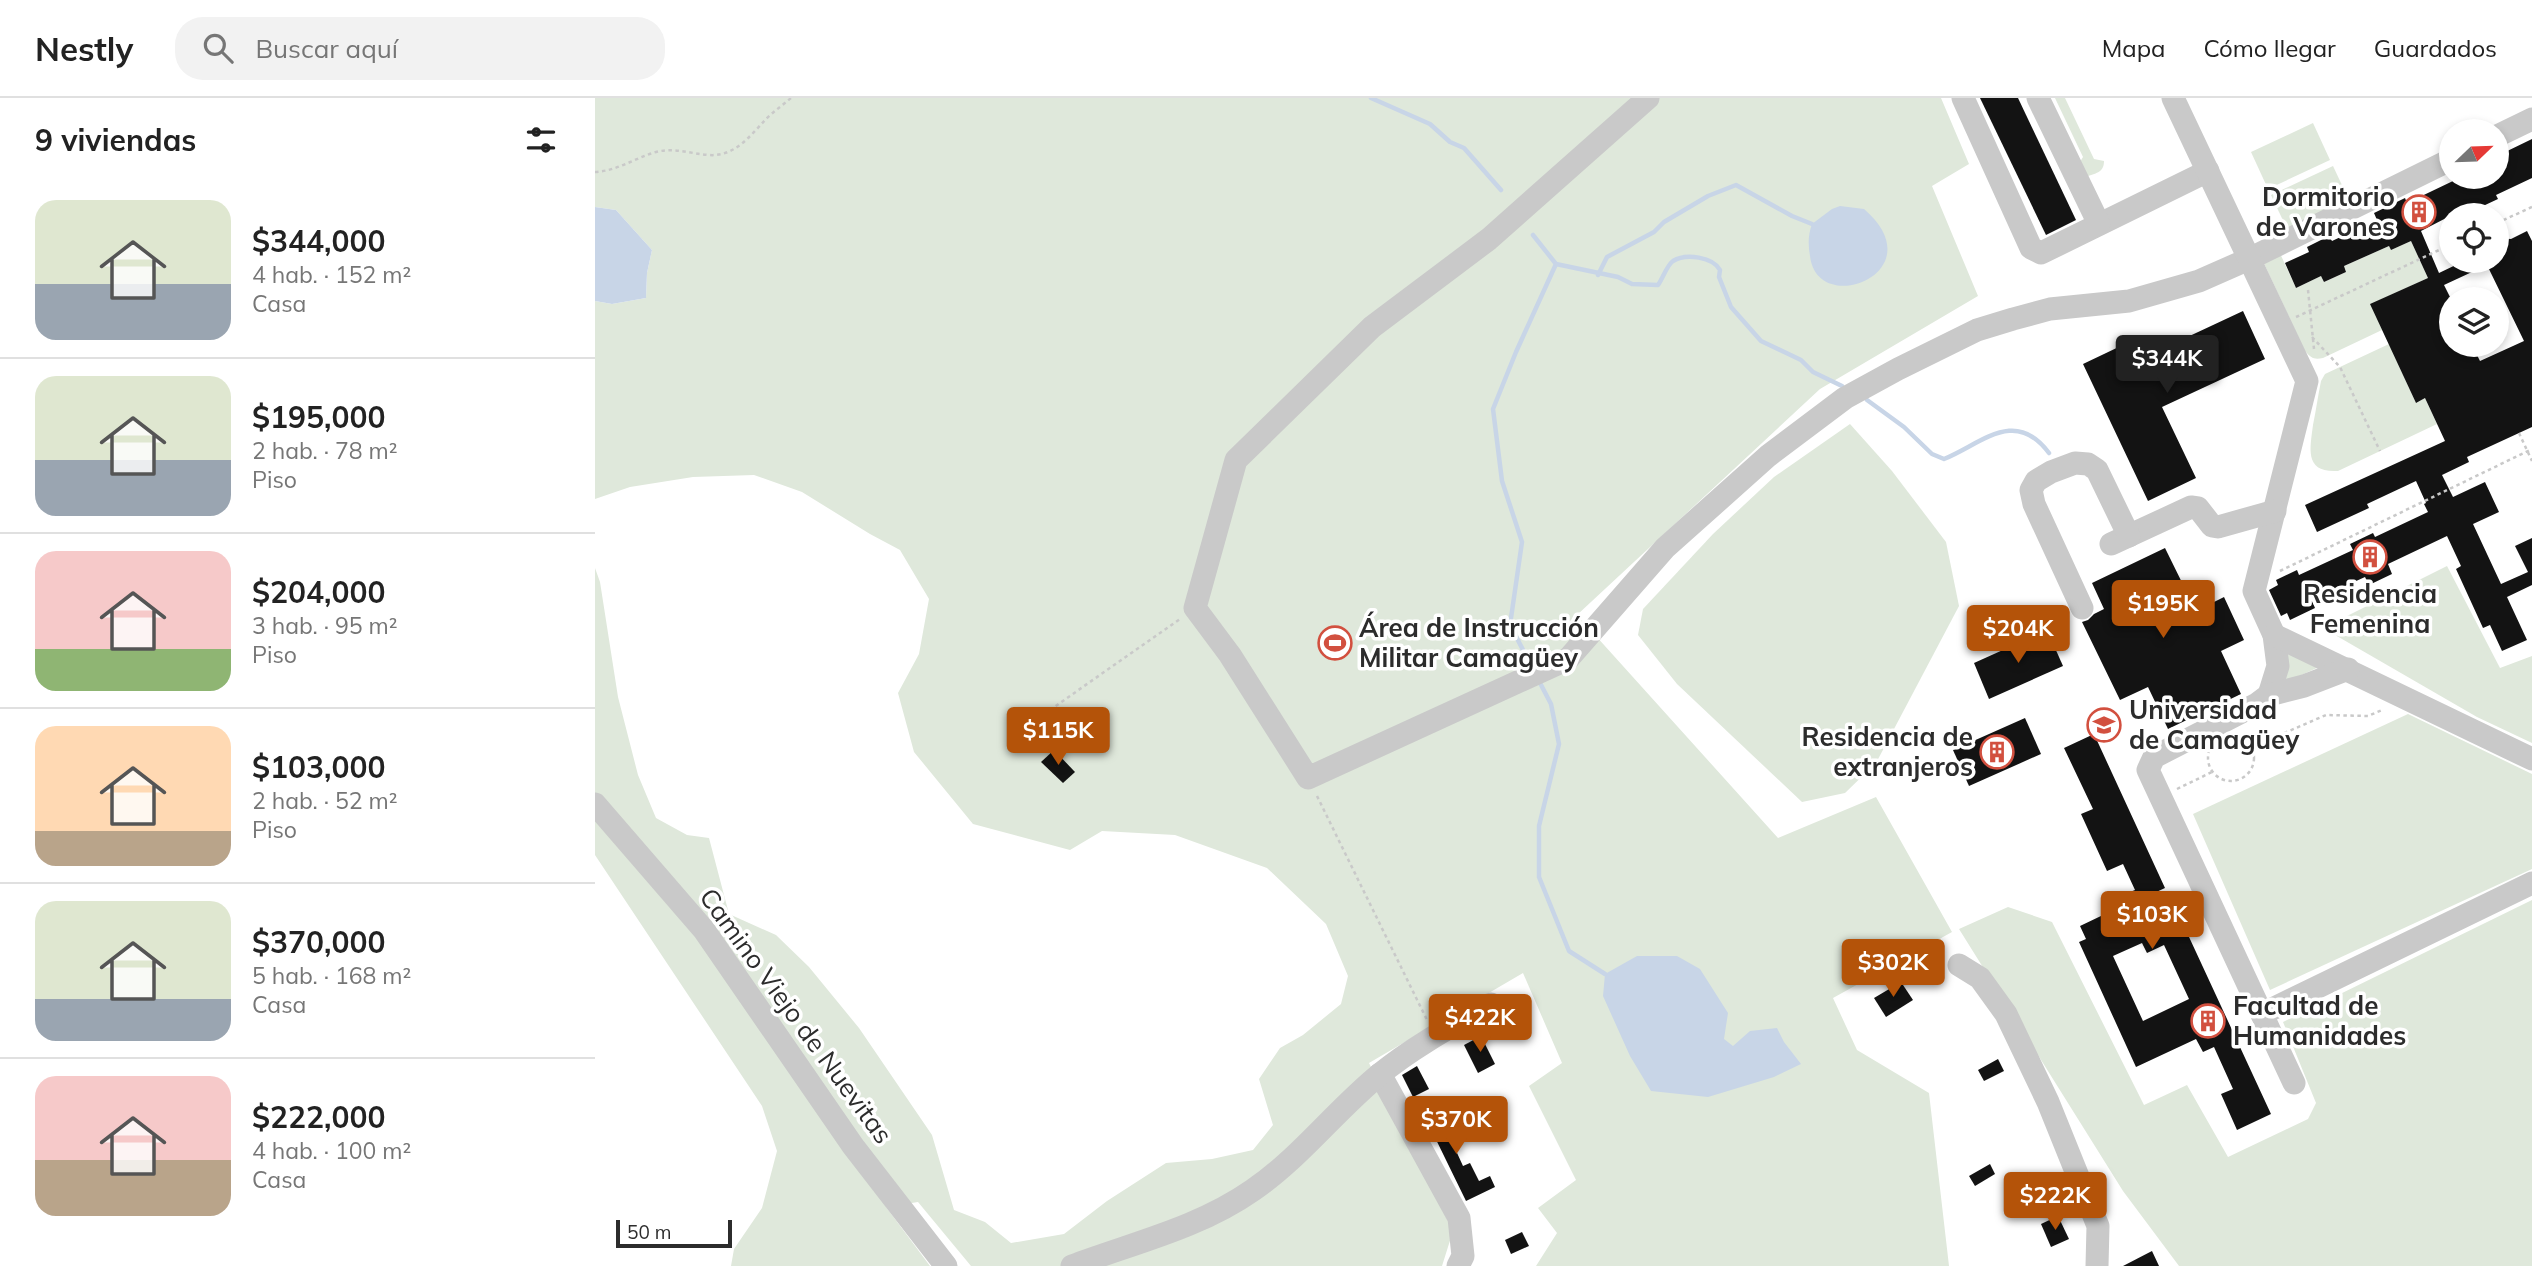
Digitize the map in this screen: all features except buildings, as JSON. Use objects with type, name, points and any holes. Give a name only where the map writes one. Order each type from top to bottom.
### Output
[{"type":"street","points":[[1648,98],[1489,239],[1372,327],[1235,460],[1195,608],[1230,655],[1308,778],[1568,659],[1665,548],[1768,456],[1845,398],[1977,330],[2050,309],[2129,301],[2199,281],[2439,165]]},
{"type":"street","points":[[1963,98],[2031,248],[2041,253],[2208,171]]},
{"type":"street","points":[[2038,98],[2099,224]]},
{"type":"street","points":[[2173,98],[2307,381],[2254,592],[2274,635],[2278,666],[2269,695]]},
{"type":"street","points":[[2509,130],[2532,119]]},
{"type":"street","points":[[2082,608],[2034,504],[2031,490],[2036,481],[2075,463],[2088,464],[2097,470],[2120,540],[2191,507],[2199,508],[2212,526],[2218,527],[2275,510]]},
{"type":"street","points":[[2274,635],[2532,759]]},
{"type":"street","points":[[2294,1083],[2148,770],[2154,757],[2257,704],[2269,695],[2304,686],[2348,669]]},
{"type":"street","name":"Camino Viejo de Nuevitas","points":[[595,804],[703,930],[853,1146],[946,1266]]},
{"type":"street","points":[[2262,1014],[2532,883]]},
{"type":"street","points":[[1959,965],[1980,978],[1999,1002],[2048,1102],[2098,1226],[2097,1266]]},
{"type":"street","points":[[1072,1266],[1130,1247],[1213,1213],[1254,1190],[1380,1074],[1435,1035],[1491,1004]]},
{"type":"street","points":[[1380,1074],[1459,1218],[1463,1256],[1458,1266]]},
{"type":"path","points":[[595,172],[608,172],[669,150],[712,156],[729,152],[746,142],[768,117],[791,98]]},
{"type":"path","points":[[2509,218],[2532,207]]},
{"type":"path","points":[[2280,325],[2439,250]]},
{"type":"path","points":[[2307,381],[2315,360],[2308,289]]},
{"type":"path","points":[[2312,337],[2340,367],[2380,451]]},
{"type":"path","points":[[2519,433],[2530,450],[2532,461]]},
{"type":"path","points":[[2260,567],[2278,572],[2530,450]]},
{"type":"path","points":[[1027,726],[1195,608]]},
{"type":"path","points":[[2252,747],[2326,715],[2368,716],[2408,698]]},
{"type":"path","points":[[2228,734],[2242,737],[2252,747],[2254,754],[2251,769],[2240,779],[2225,780],[2209,766],[2208,752],[2215,740],[2221,736],[2228,734]]},
{"type":"path","points":[[2161,797],[2213,772]]},
{"type":"path","points":[[1308,778],[1435,1035]]},
{"type":"shaded area","points":[[595,98],[1941,98],[1969,164],[1932,186],[1978,296],[1820,389],[1577,615],[1778,838],[1876,797],[1952,932],[1833,998],[1857,1050],[1929,1093],[1949,1266],[1536,1266],[1557,1233],[1538,1208],[1576,1180],[1529,1086],[1562,1063],[1523,973],[1369,1063],[1453,1231],[1442,1266],[971,1266],[918,1202],[886,1207],[930,1266],[731,1266],[734,1249],[762,1208],[777,1151],[762,1106],[595,855],[595,568],[600,582],[618,697],[638,775],[656,818],[687,835],[709,838],[729,914],[776,935],[809,967],[859,1028],[932,1135],[954,1210],[985,1222],[1011,1243],[1064,1234],[1107,1201],[1166,1163],[1212,1159],[1253,1150],[1273,1125],[1259,1079],[1280,1048],[1303,1035],[1341,1004],[1348,976],[1326,924],[1267,868],[1175,835],[1102,831],[1070,850],[973,824],[914,752],[898,693],[919,654],[929,599],[900,550],[802,492],[754,475],[693,477],[630,487],[595,499],[595,301],[612,304],[646,298],[647,273],[652,250],[616,210],[595,207]]},
{"type":"shaded area","points":[[2055,98],[2065,98],[2094,159],[2104,161],[2099,172],[2088,176],[2078,165],[2083,157]]},
{"type":"shaded area","points":[[2313,123],[2330,160],[2268,189],[2251,152]]},
{"type":"shaded area","points":[[2333,166],[2349,200],[2287,229],[2271,195]]},
{"type":"shaded area","points":[[2411,241],[2428,278],[2371,304],[2382,330],[2323,358],[2315,359],[2309,355],[2261,257],[2278,249],[2296,288],[2321,276],[2324,282],[2346,272],[2344,266],[2389,246],[2391,250]]},
{"type":"shaded area","points":[[2389,344],[2416,403],[2425,398],[2437,424],[2338,471],[2319,468],[2314,464],[2311,451],[2321,381],[2325,374]]},
{"type":"shaded area","points":[[1850,424],[1892,471],[1946,542],[1959,606],[1876,763],[1845,793],[1802,802],[1677,684],[1638,635],[1643,609],[1713,534],[1774,477]]},
{"type":"shaded area","points":[[2447,566],[2500,668],[2532,656],[2532,743],[2477,717],[2323,628]]},
{"type":"shaded area","points":[[2284,652],[2319,667],[2284,683]]},
{"type":"shaded area","points":[[2408,714],[2532,774],[2532,869],[2270,990],[2193,814]]},
{"type":"shaded area","points":[[2532,900],[2532,1266],[2179,1266],[2123,1191],[1959,929],[2008,907],[2052,922],[2144,1105],[2187,1085],[2228,1157],[2308,1119],[2316,1103],[2283,1022]]},
{"type":"water","points":[[1840,206],[1864,209],[1883,232],[1887,252],[1881,268],[1867,280],[1849,285],[1832,284],[1817,275],[1809,252],[1812,224]]},
{"type":"water","points":[[595,207],[616,210],[652,250],[647,273],[646,298],[612,304],[595,301]]},
{"type":"water","points":[[1637,956],[1677,956],[1700,969],[1728,1013],[1724,1039],[1733,1046],[1750,1031],[1777,1028],[1801,1064],[1774,1077],[1708,1097],[1651,1091],[1630,1056],[1603,996],[1605,974]]},
{"type":"waterway","points":[[1371,98],[1430,124],[1450,142],[1464,148],[1501,190]]},
{"type":"waterway","points":[[1598,275],[1607,257],[1654,232],[1664,222],[1708,196],[1736,185],[1812,224]]},
{"type":"waterway","points":[[1533,235],[1556,264],[1618,277],[1632,284],[1658,285],[1669,265],[1685,257],[1712,262],[1720,270],[1719,277],[1731,307],[1761,341],[1801,360],[1813,372],[1842,386]]},
{"type":"waterway","points":[[1532,667],[1510,625],[1522,542],[1502,481],[1493,409],[1556,264]]},
{"type":"waterway","points":[[1867,400],[1904,427],[1932,454],[1944,459],[1985,438],[2011,431],[2023,432],[2036,439],[2049,453]]},
{"type":"waterway","points":[[1539,681],[1551,704],[1559,744],[1539,826],[1539,877],[1569,951],[1605,974]]},
{"type":"place","name":"Dormitorio de Varones","points":[[2419,212]]},
{"type":"place","name":"Residencia Femenina","points":[[2370,557]]},
{"type":"place","name":"Área de Instrucción Militar Camagüey","points":[[1335,643]]},
{"type":"place","name":"Universidad de Camagüey","points":[[2104,725]]},
{"type":"place","name":"Residencia de extranjeros","points":[[1997,752]]},
{"type":"place","name":"Facultad de Humanidades","points":[[2208,1021]]}]
